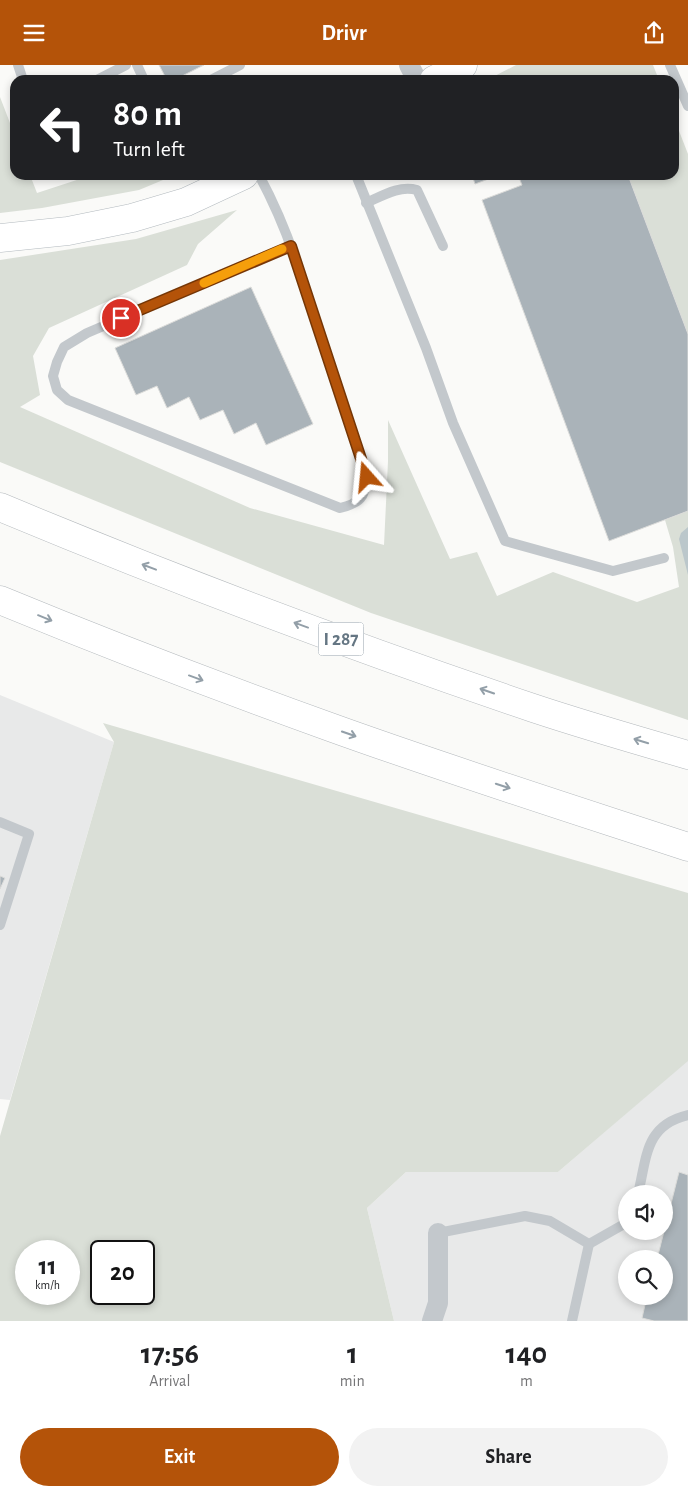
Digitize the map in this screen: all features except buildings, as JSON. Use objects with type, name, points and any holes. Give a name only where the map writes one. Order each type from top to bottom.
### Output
[{"type":"main road","points":[[444,75],[463,65]]},
{"type":"main road","points":[[0,238],[68,231],[132,218],[186,201],[233,180]]},
{"type":"main road","name":"I 287","points":[[0,507],[85,543],[241,603],[424,670],[535,708],[688,755]]},
{"type":"main road","points":[[0,600],[331,728],[688,847]]},
{"type":"street","points":[[432,1321],[438,1303],[438,1233]]},
{"type":"lane","points":[[107,75],[126,65]]},
{"type":"lane","points":[[221,75],[240,65]]},
{"type":"lane","points":[[679,86],[688,106]]},
{"type":"lane","points":[[262,180],[276,206],[291,246],[367,477],[362,497],[352,505],[340,508],[68,400],[57,391],[53,376],[64,347],[87,333],[291,246]]},
{"type":"lane","points":[[358,180],[426,348],[453,423],[505,541],[613,571],[664,558]]},
{"type":"lane","points":[[366,203],[397,189],[409,187],[417,190],[443,246]]},
{"type":"lane","points":[[0,822],[29,834],[0,925]]},
{"type":"lane","points":[[640,1185],[651,1140],[661,1127],[676,1118],[688,1115]]},
{"type":"lane","points":[[438,1233],[526,1217],[550,1221],[589,1244]]},
{"type":"lane","points":[[572,1321],[589,1244],[618,1228]]},
{"type":"shaded area","points":[[516,65],[653,65],[657,75],[497,75]]},
{"type":"shaded area","points":[[0,97],[10,123],[10,180],[32,180],[37,193],[77,180],[163,180],[139,190],[42,208],[0,213]]},
{"type":"shaded area","points":[[679,131],[688,154],[688,334],[630,180],[679,180]]},
{"type":"shaded area","points":[[237,210],[198,244],[187,265],[49,328],[33,356],[40,395],[20,407],[250,508],[384,545],[388,420],[450,559],[477,552],[497,596],[553,572],[637,602],[679,587],[673,547],[665,520],[688,511],[688,720],[371,613],[0,462],[0,260],[136,239]]},
{"type":"shaded area","points":[[688,527],[688,575],[679,539],[681,533]]},
{"type":"shaded area","points":[[0,695],[114,742],[10,1100],[0,1099]]},
{"type":"shaded area","points":[[103,723],[688,893],[688,1061],[558,1172],[406,1172],[367,1208],[394,1321],[0,1321],[0,1136],[114,742]]},
{"type":"shaded area","points":[[688,1061],[688,1321],[394,1321],[367,1208],[406,1172],[558,1172]]},
{"type":"slow traffic","points":[[204,283],[282,249]]},
{"type":"route","points":[[121,318],[291,246],[367,477]]}]
